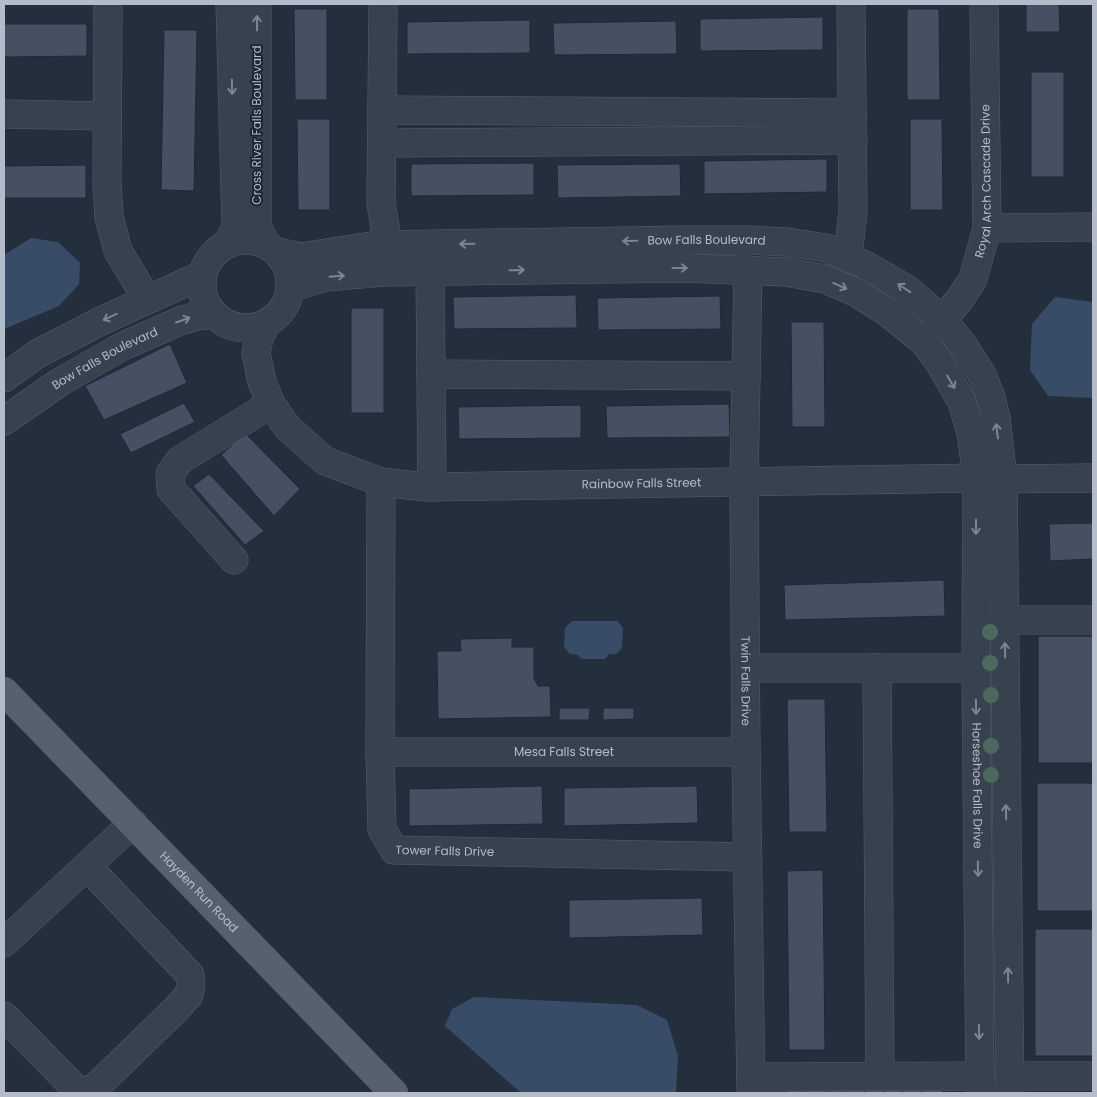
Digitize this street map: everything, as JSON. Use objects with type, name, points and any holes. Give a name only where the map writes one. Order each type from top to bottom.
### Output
[{"type":"main road","name":"Hayden Run Road","points":[[4,691],[394,1093]]},
{"type":"street","points":[[108,4],[107,184],[109,217],[118,251],[146,300]]},
{"type":"street","name":"Cross River Falls Boulevard","points":[[228,244],[236,225],[230,4]]},
{"type":"street","name":"Cross River Falls Boulevard","points":[[257,4],[256,226],[271,248]]},
{"type":"street","points":[[382,4],[381,203],[388,245]]},
{"type":"street","points":[[848,257],[853,210],[851,4]]},
{"type":"street","name":"Royal Arch Cascade Drive","points":[[924,342],[960,299],[973,279],[987,228],[984,4]]},
{"type":"street","points":[[382,110],[852,113]]},
{"type":"street","points":[[4,114],[107,116]]},
{"type":"street","points":[[382,143],[852,140]]},
{"type":"street","points":[[987,228],[1093,227]]},
{"type":"street","points":[[240,240],[253,241],[271,248],[284,262],[289,274],[290,288],[287,302],[278,315],[266,324],[256,327],[246,328],[224,320],[205,302],[202,289],[202,275],[207,262],[216,252],[228,244],[240,240]]},
{"type":"street","name":"Bow Falls Boulevard","points":[[271,248],[301,257],[377,245],[748,240],[787,242],[826,248],[866,265],[907,289],[942,319],[963,345],[982,375],[991,397],[996,418],[990,478]]},
{"type":"street","points":[[290,288],[326,277],[384,272],[685,268],[786,272],[824,279],[857,293],[887,312],[924,342],[939,362],[962,402],[990,478],[1004,620],[1010,1084],[1093,1076]]},
{"type":"street","name":"Twin Falls Drive","points":[[748,270],[744,482],[751,1085]]},
{"type":"street","points":[[430,271],[432,487]]},
{"type":"street","points":[[4,378],[37,354],[101,321],[202,275]]},
{"type":"street","name":"Bow Falls Boulevard","points":[[4,421],[60,382],[122,346],[180,321],[197,316],[224,320]]},
{"type":"street","name":"Rainbow Falls Street","points":[[224,320],[246,339],[256,353],[262,382],[271,404],[287,427],[325,461],[381,482],[432,487],[1093,478]]},
{"type":"street","name":"Rainbow Falls Street","points":[[256,353],[266,324]]},
{"type":"street","points":[[431,374],[746,376]]},
{"type":"street","points":[[234,560],[171,489],[170,474],[180,460],[271,404]]},
{"type":"street","name":"Horseshoe Falls Drive","points":[[980,1084],[976,668],[990,478]]},
{"type":"street","name":"Tower Falls Drive","points":[[381,482],[380,752],[382,829],[394,850],[748,857]]},
{"type":"street","points":[[1004,620],[1093,620]]},
{"type":"street","points":[[746,668],[976,668]]},
{"type":"street","points":[[877,668],[880,1076]]},
{"type":"street","name":"Mesa Falls Street","points":[[380,752],[746,752]]},
{"type":"street","points":[[4,943],[133,823]]},
{"type":"street","points":[[4,1016],[80,1093],[96,1087],[189,995],[190,975],[87,866]]},
{"type":"street","points":[[751,1085],[880,1076],[980,1084]]},
{"type":"green space","points":[[991,625],[994,844],[991,846],[988,626]]},
{"type":"green space","points":[[991,851],[994,852],[996,1069],[992,1071]]},
{"type":"water","points":[[31,238],[58,242],[80,263],[79,284],[59,306],[4,329],[4,255]]},
{"type":"water","points":[[1055,297],[1093,302],[1093,398],[1048,396],[1030,370],[1032,324]]},
{"type":"water","points":[[572,621],[617,621],[623,628],[622,648],[616,654],[609,654],[605,659],[581,659],[578,655],[570,654],[564,647],[565,628]]},
{"type":"water","points":[[474,997],[637,1005],[667,1020],[678,1056],[676,1093],[521,1093],[445,1026],[452,1009]]},
{"type":"building","points":[[1026,4],[1059,4],[1060,32],[1026,32]]},
{"type":"building","points":[[294,9],[327,9],[327,100],[295,100]]},
{"type":"building","points":[[907,9],[939,9],[940,100],[907,100]]},
{"type":"building","points":[[823,17],[823,50],[700,51],[700,19]]},
{"type":"building","points":[[530,20],[530,53],[407,54],[407,22]]},
{"type":"building","points":[[676,21],[677,54],[554,55],[553,23]]},
{"type":"building","points":[[4,24],[87,24],[87,56],[4,57]]},
{"type":"building","points":[[164,30],[197,30],[194,191],[161,190]]},
{"type":"building","points":[[1031,72],[1064,72],[1064,177],[1031,177]]},
{"type":"building","points":[[297,119],[330,119],[330,210],[298,210]]},
{"type":"building","points":[[910,119],[942,119],[943,210],[910,210]]},
{"type":"building","points":[[827,159],[827,192],[704,194],[704,161]]},
{"type":"building","points":[[534,163],[534,195],[411,196],[411,164]]},
{"type":"building","points":[[680,164],[681,196],[558,198],[557,165]]},
{"type":"building","points":[[86,165],[86,198],[4,198],[4,166]]},
{"type":"building","points":[[576,295],[577,328],[454,329],[453,297]]},
{"type":"building","points":[[720,296],[721,329],[598,330],[597,298]]},
{"type":"building","points":[[351,308],[384,308],[384,413],[351,413]]},
{"type":"building","points":[[791,322],[824,322],[825,427],[792,427]]},
{"type":"building","points":[[170,344],[187,383],[104,420],[85,386]]},
{"type":"building","points":[[184,403],[195,422],[131,453],[120,434]]},
{"type":"building","points":[[729,404],[730,437],[607,438],[606,406]]},
{"type":"building","points":[[581,405],[581,438],[459,439],[458,407]]},
{"type":"building","points":[[245,433],[300,489],[274,516],[221,455]]},
{"type":"building","points":[[209,474],[264,531],[245,545],[193,486]]},
{"type":"building","points":[[1093,523],[1093,559],[1050,561],[1049,524]]},
{"type":"building","points":[[944,580],[945,616],[785,620],[784,585]]},
{"type":"building","points":[[1038,636],[1093,636],[1093,763],[1038,763]]},
{"type":"building","points":[[512,638],[512,647],[534,647],[534,678],[538,686],[550,686],[551,717],[438,719],[437,651],[461,651],[460,639]]},
{"type":"building","points":[[787,699],[825,699],[827,832],[789,832]]},
{"type":"building","points":[[559,708],[590,708],[589,720],[559,720]]},
{"type":"building","points":[[603,708],[634,708],[634,719],[603,720]]},
{"type":"building","points":[[1037,783],[1093,783],[1093,911],[1037,911]]},
{"type":"building","points":[[542,786],[543,824],[409,826],[409,789]]},
{"type":"building","points":[[697,786],[698,823],[564,826],[564,788]]},
{"type":"building","points":[[823,870],[825,1050],[789,1050],[787,871]]},
{"type":"building","points":[[702,898],[703,935],[569,938],[569,900]]},
{"type":"building","points":[[1035,929],[1093,929],[1093,1056],[1035,1056]]},
{"type":"building","points":[[787,1090],[806,1090],[806,1093],[787,1093]]},
{"type":"building","points":[[806,1090],[826,1090],[826,1093],[806,1093]]},
{"type":"building","points":[[826,1090],[846,1090],[846,1093],[826,1093]]},
{"type":"building","points":[[846,1090],[865,1090],[865,1093],[846,1093]]},
{"type":"building","points":[[865,1090],[884,1090],[884,1093],[865,1093]]},
{"type":"building","points":[[884,1090],[903,1090],[903,1093],[884,1093]]},
{"type":"building","points":[[903,1090],[922,1090],[922,1093],[903,1093]]},
{"type":"building","points":[[922,1090],[942,1090],[942,1093],[922,1093]]}]
